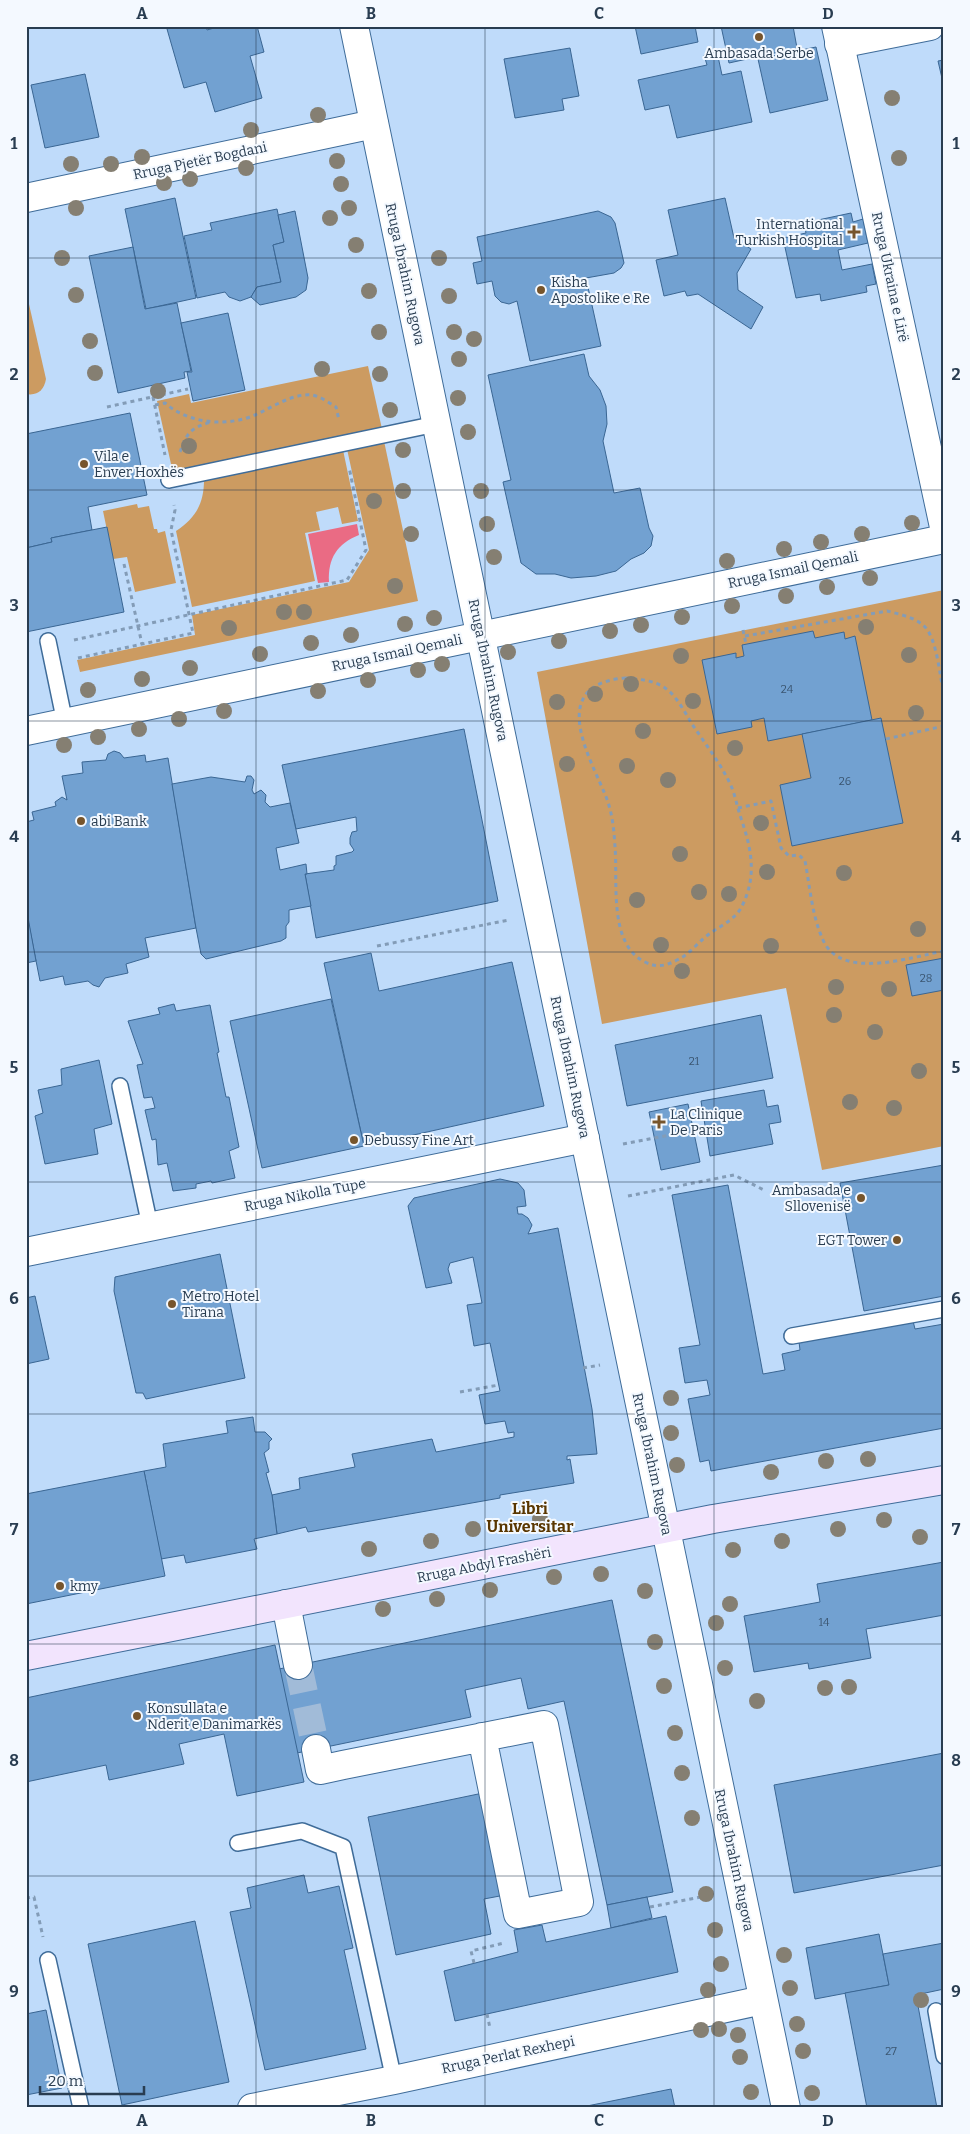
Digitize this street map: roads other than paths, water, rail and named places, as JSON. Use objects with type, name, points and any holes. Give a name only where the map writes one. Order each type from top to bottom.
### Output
[{"type":"main road","name":"Rruga Abdyl Frashëri","points":[[26,1656],[666,1529],[944,1480]]},
{"type":"street","name":"Rruga Ibrahim Rugova","points":[[354,26],[786,2108]]},
{"type":"street","points":[[838,35],[930,26]]},
{"type":"street","name":"Rruga Ukraina e Lirë","points":[[838,35],[944,527]]},
{"type":"street","name":"Rruga Pjetër Bogdani","points":[[26,198],[374,124]]},
{"type":"street","name":"Rruga Ismail Qemali","points":[[26,731],[944,539]]},
{"type":"street","name":"Rruga Nikolla Tupe","points":[[26,1252],[585,1138]]},
{"type":"street","points":[[286,1604],[298,1665]]},
{"type":"street","points":[[316,1749],[320,1770],[482,1737],[544,1725],[579,1902],[518,1914],[482,1737]]},
{"type":"street","name":"Rruga Perlat Rexhepi","points":[[252,2108],[323,2101],[394,2080],[763,2000]]},
{"type":"lane","points":[[169,480],[436,424]]},
{"type":"lane","points":[[48,641],[66,723]]},
{"type":"lane","points":[[120,1086],[150,1226]]},
{"type":"lane","points":[[792,1336],[944,1309]]},
{"type":"lane","points":[[238,1843],[302,1831],[343,1847],[394,2080]]},
{"type":"lane","points":[[48,1960],[80,2108]]},
{"type":"lane","points":[[936,2011],[944,2056]]},
{"type":"tunnel","points":[[298,1665],[316,1749]]},
{"type":"place","name":"Ambasada Serbe","points":[[759,37]]},
{"type":"place","name":"International Turkish Hospital","points":[[854,232]]},
{"type":"place","name":"Kisha Apostolike e Re","points":[[541,290]]},
{"type":"place","name":"Vila e Enver Hoxhës","points":[[84,464]]},
{"type":"place","name":"abi Bank","points":[[81,821]]},
{"type":"place","name":"La Clinique De Paris","points":[[659,1122]]},
{"type":"place","name":"Debussy Fine Art","points":[[354,1140]]},
{"type":"place","name":"Ambasada e Sllovenisë","points":[[861,1198]]},
{"type":"place","name":"EGT Tower","points":[[897,1240]]},
{"type":"place","name":"Metro Hotel Tirana","points":[[172,1304]]},
{"type":"place","name":"kmy","points":[[60,1586]]},
{"type":"place","name":"Konsullata e Nderit e Danimarkës","points":[[137,1716]]},
{"type":"district","name":"Libri Universitar","points":[[530,1517]]}]
